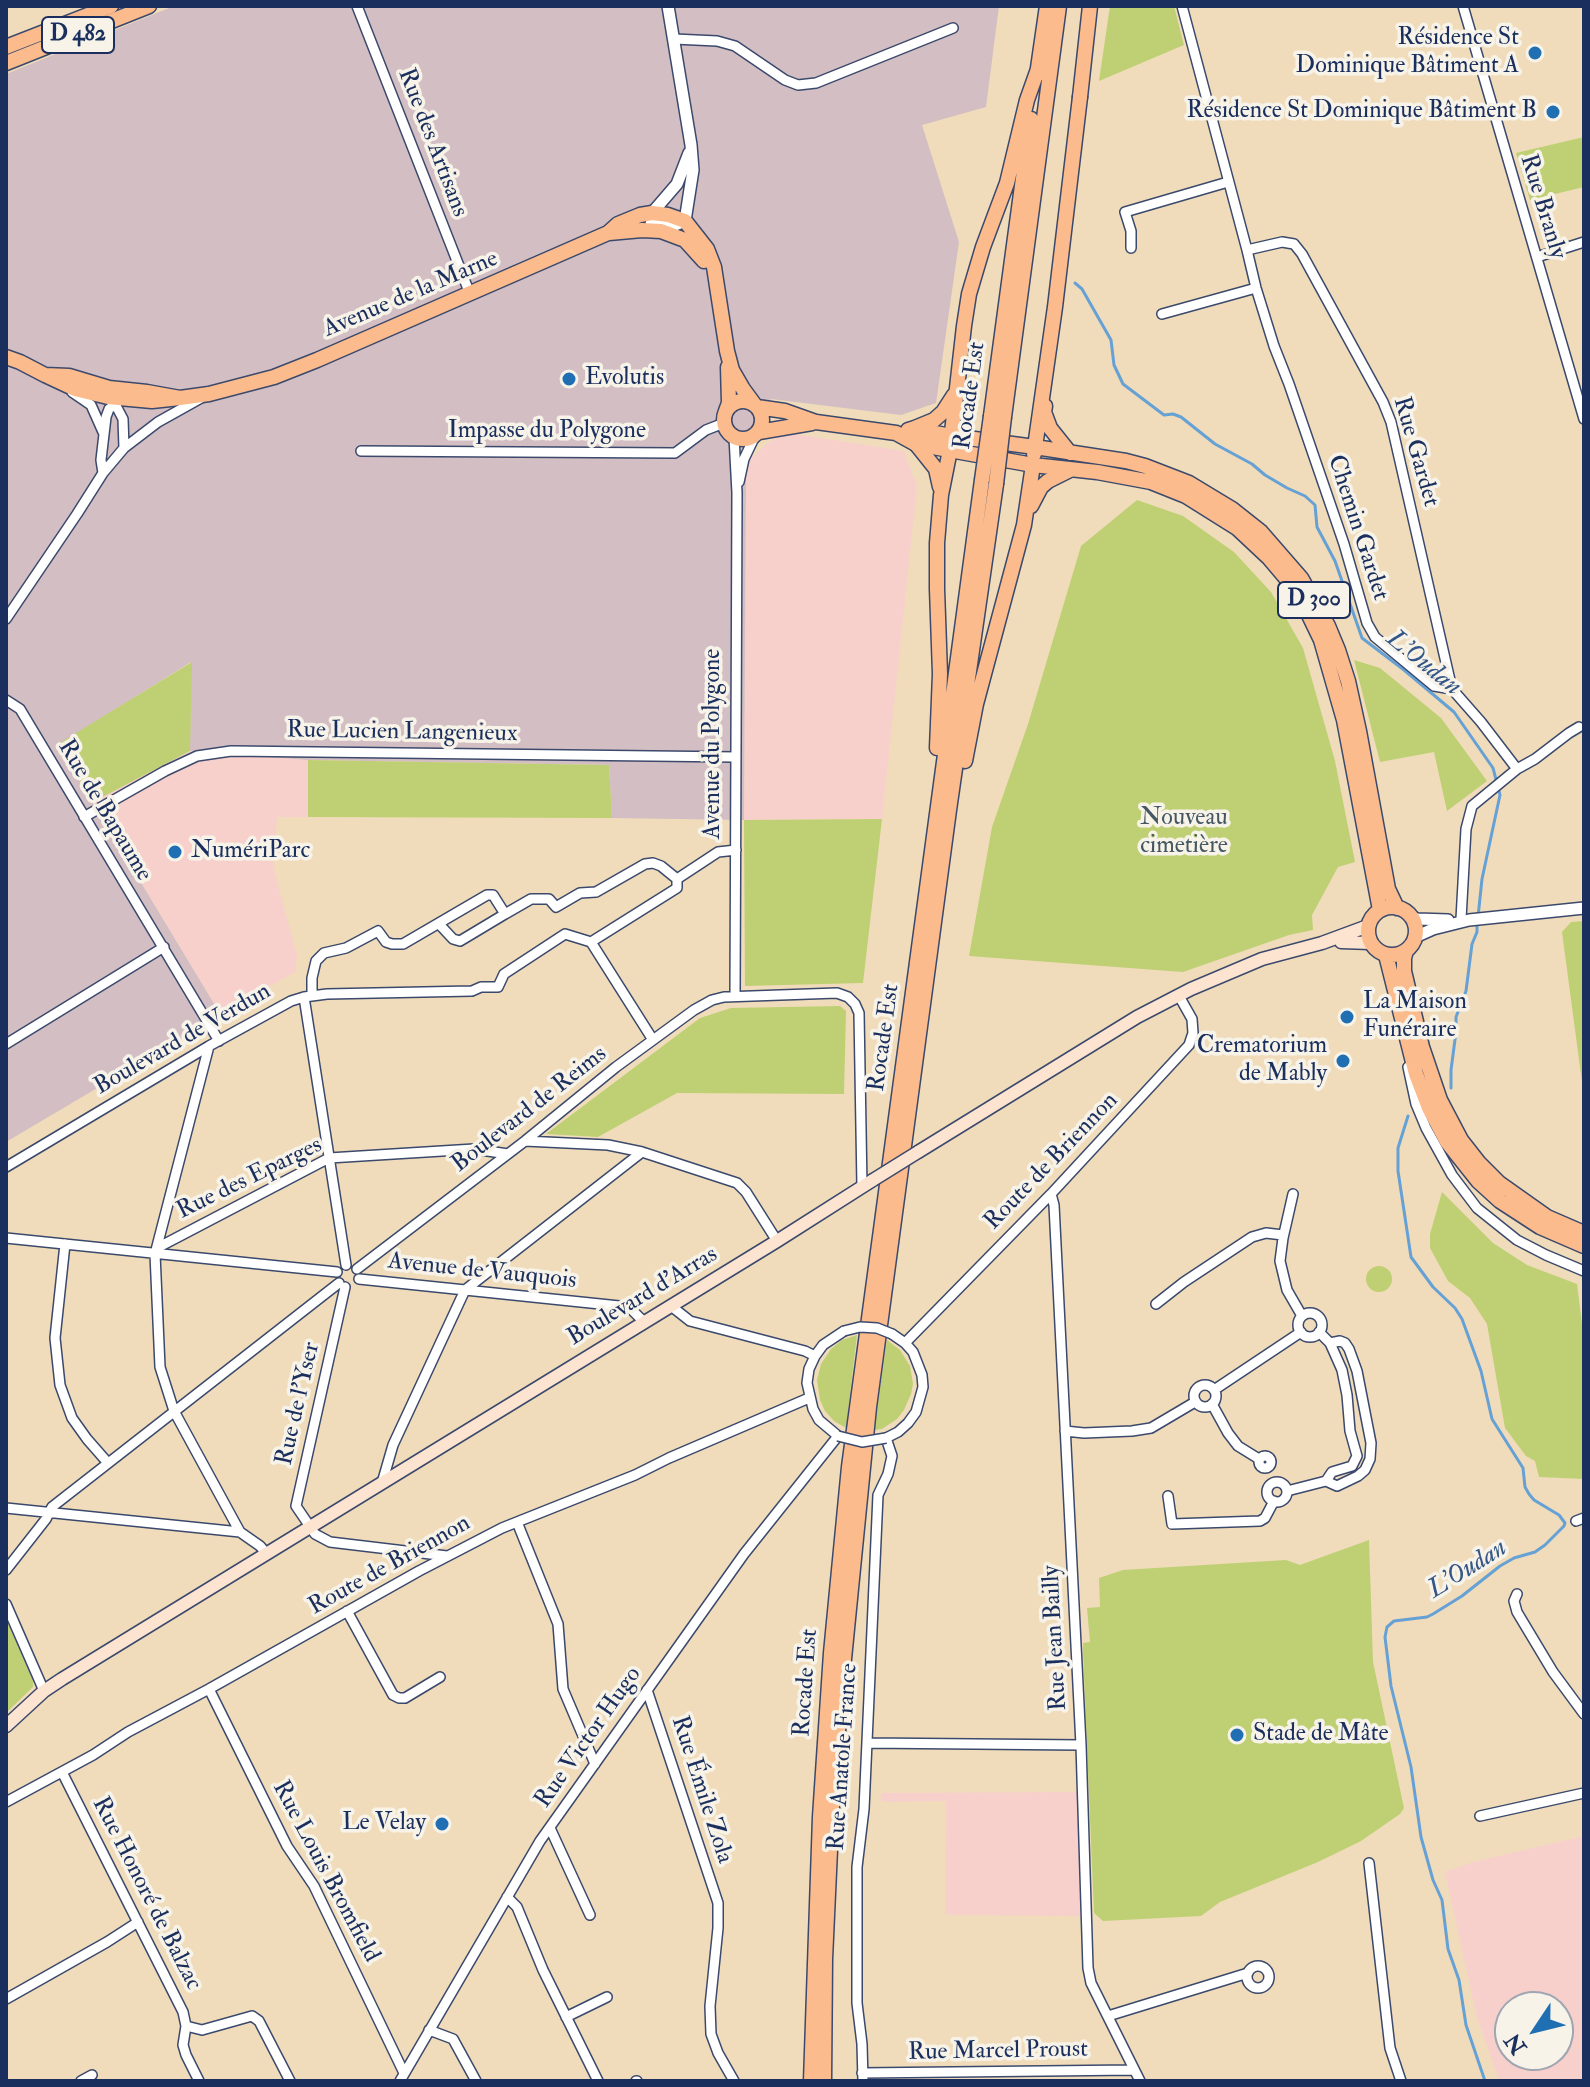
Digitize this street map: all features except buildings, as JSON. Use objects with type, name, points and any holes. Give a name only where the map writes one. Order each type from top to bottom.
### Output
[{"type":"main road","name":"D 482","points":[[10,50],[111,6]]},
{"type":"main road","name":"D 482","points":[[10,50],[127,10],[149,6]]},
{"type":"main road","name":"Rocade Est","points":[[1036,100],[1047,6]]},
{"type":"main road","name":"Rocade Est","points":[[824,2081],[825,1959],[831,1837],[843,1669],[869,1407],[949,810],[1030,135],[1059,6]]},
{"type":"main road","points":[[1024,525],[1093,6]]},
{"type":"main road","points":[[942,772],[937,751],[940,674],[937,573],[941,495],[951,443],[969,294],[1007,183],[1030,135],[1036,100]]},
{"type":"main road","name":"Avenue de la Marne","points":[[7,359],[75,389],[120,397],[152,401],[209,394],[274,377],[608,233],[618,224],[652,213]]},
{"type":"main road","points":[[652,213],[685,221],[707,249],[714,267],[727,351],[729,392],[726,429],[743,440],[757,434],[816,422]]},
{"type":"main road","points":[[608,233],[661,231],[685,240],[699,254],[715,284]]},
{"type":"main road","points":[[1050,341],[1044,412],[1050,428],[1070,453]]},
{"type":"main road","points":[[727,351],[739,383],[762,415],[763,421],[757,434]]},
{"type":"main road","name":"Avenue de la Marne","points":[[45,375],[69,376],[109,388],[120,397]]},
{"type":"main road","points":[[896,433],[934,420],[956,392]]},
{"type":"main road","points":[[725,417],[737,402],[743,401],[816,422],[896,433],[916,444],[936,469],[941,495]]},
{"type":"main road","points":[[912,429],[951,443]]},
{"type":"main road","points":[[916,444],[951,443]]},
{"type":"main road","name":"D 300","points":[[951,443],[1035,447],[1126,461],[1189,483],[1246,518],[1261,532],[1301,578],[1328,626],[1348,681],[1388,889],[1397,908]]},
{"type":"main road","name":"D 300","points":[[951,443],[1033,465],[1151,482],[1186,496],[1237,528],[1269,558],[1291,584],[1307,611],[1331,670],[1344,720],[1380,910]]},
{"type":"main road","points":[[949,810],[957,797],[976,704],[1024,525],[1041,487],[1070,470]]},
{"type":"main road","name":"Rocade Est","points":[[811,2081],[820,1817],[831,1653],[849,1467],[942,772],[989,482]]},
{"type":"main road","points":[[1397,908],[1415,923],[1415,937],[1413,945],[1406,951],[1386,955],[1371,943],[1368,926],[1380,910],[1397,908]]},
{"type":"main road","name":"Boulevard d'Arras","points":[[6,1726],[44,1691],[1137,1017],[1191,989],[1262,959],[1322,943],[1368,926]]},
{"type":"main road","name":"Boulevard d'Arras","points":[[1322,943],[1371,943]]},
{"type":"main road","points":[[1406,951],[1406,1003],[1416,1074],[1429,1108],[1458,1157],[1478,1181],[1510,1209],[1540,1227],[1584,1246]]},
{"type":"main road","points":[[1386,955],[1440,1100],[1461,1140],[1499,1183],[1525,1202],[1584,1233]]},
{"type":"street","name":"Rue des Artisans","points":[[357,6],[470,294]]},
{"type":"street","points":[[608,233],[643,223],[673,226],[685,221],[693,170],[668,6]]},
{"type":"street","name":"Chemin Gardet","points":[[1182,6],[1256,288],[1344,544],[1367,623],[1375,637],[1434,686],[1452,689]]},
{"type":"street","name":"Rue Branly","points":[[1463,6],[1584,419]]},
{"type":"street","points":[[674,39],[717,41],[735,46],[785,80],[798,85],[816,83],[953,28]]},
{"type":"street","name":"Avenue de la Marne","points":[[652,213],[677,184],[691,145]]},
{"type":"street","points":[[1131,248],[1131,231],[1125,212],[1228,182]]},
{"type":"street","name":"Rue Gardet","points":[[1247,250],[1282,242],[1294,244],[1383,402],[1394,437],[1452,689]]},
{"type":"street","points":[[1537,257],[1584,242]]},
{"type":"street","points":[[1162,314],[1256,288]]},
{"type":"street","points":[[45,375],[91,405],[103,432]]},
{"type":"street","points":[[92,383],[120,397]]},
{"type":"street","points":[[6,619],[103,473],[124,448],[158,422],[209,394]]},
{"type":"street","points":[[120,397],[124,448]]},
{"type":"street","points":[[103,473],[103,432],[109,409],[120,397]]},
{"type":"street","name":"Impasse du Polygone","points":[[361,451],[675,453],[725,417]]},
{"type":"street","name":"Avenue du Polygone","points":[[737,493],[744,459],[757,434]]},
{"type":"street","name":"Avenue du Polygone","points":[[734,437],[737,493],[735,996]]},
{"type":"street","points":[[1452,689],[1517,769]]},
{"type":"street","name":"Rue de Bapaume","points":[[6,700],[20,709],[219,1041]]},
{"type":"street","points":[[1465,920],[1466,829],[1472,806],[1507,776],[1582,727]]},
{"type":"street","name":"Rue Lucien Langenieux","points":[[84,817],[197,756],[231,751],[736,757]]},
{"type":"street","points":[[677,879],[718,852],[736,850]]},
{"type":"street","points":[[439,924],[453,939],[460,941],[531,899],[549,899],[556,907],[580,893],[596,892],[645,864],[661,866],[677,879]]},
{"type":"street","points":[[653,1040],[591,942],[677,888],[677,879]]},
{"type":"street","points":[[346,1265],[308,996],[316,961],[324,953],[346,948],[378,931],[386,942],[403,944],[487,895],[493,895],[505,914]]},
{"type":"street","points":[[1411,917],[1465,920],[1584,908]]},
{"type":"street","points":[[1415,937],[1465,920]]},
{"type":"street","name":"Boulevard de Verdun","points":[[6,1167],[291,1001],[308,996],[472,991],[481,987],[498,987],[504,974],[565,934],[591,942]]},
{"type":"street","points":[[6,1044],[164,947]]},
{"type":"street","name":"Boulevard de Reims","points":[[358,1274],[616,1067],[712,1000],[735,996],[837,993],[855,1004],[859,1013],[868,1183]]},
{"type":"street","name":"Route de Briennon","points":[[905,1343],[1051,1194],[1189,1045],[1193,1033],[1192,1019],[1179,996]]},
{"type":"street","points":[[1406,1003],[1409,1072],[1416,1104],[1452,1175],[1477,1208],[1517,1240],[1584,1271]]},
{"type":"street","points":[[209,1046],[156,1251],[160,1367],[174,1411],[240,1532],[266,1553]]},
{"type":"street","points":[[525,1141],[608,1145],[642,1152],[737,1183],[777,1241]]},
{"type":"street","name":"Rue des Eparges","points":[[156,1251],[329,1158],[474,1149],[508,1154]]},
{"type":"street","points":[[382,1483],[393,1445],[465,1290],[642,1152]]},
{"type":"street","name":"Rue Jean Bailly","points":[[1051,1194],[1081,1745],[1088,1968],[1091,1983],[1140,2081]]},
{"type":"street","points":[[1293,1194],[1280,1261],[1287,1290],[1302,1316]]},
{"type":"street","points":[[1156,1304],[1252,1237],[1266,1233],[1283,1235]]},
{"type":"street","points":[[6,1238],[156,1251],[340,1281],[352,1287],[358,1274],[346,1265],[340,1268],[340,1281]]},
{"type":"street","points":[[65,1244],[55,1338],[60,1385],[72,1418],[108,1463]]},
{"type":"street","name":"Avenue de Vauquois","points":[[358,1274],[465,1290],[629,1307],[643,1321]]},
{"type":"street","points":[[6,1570],[52,1507],[340,1281]]},
{"type":"street","name":"Rue de l'Yser","points":[[309,1526],[296,1506],[340,1281]]},
{"type":"street","points":[[671,1306],[690,1321],[815,1356]]},
{"type":"street","points":[[1310,1313],[1318,1316],[1322,1324],[1319,1332],[1308,1337],[1301,1332],[1298,1324],[1302,1316],[1310,1313]]},
{"type":"street","points":[[860,1327],[877,1328],[905,1343],[913,1352],[923,1387],[916,1412],[898,1432],[886,1438],[862,1442],[838,1436],[819,1420],[809,1398],[807,1383],[809,1369],[823,1345],[844,1331],[860,1327]]},
{"type":"street","points":[[1214,1390],[1301,1332]]},
{"type":"street","points":[[1319,1332],[1330,1343],[1345,1382],[1350,1431],[1357,1456],[1352,1466],[1332,1472],[1326,1481]]},
{"type":"street","points":[[1287,1491],[1326,1481],[1337,1486],[1358,1476],[1370,1459],[1371,1443],[1357,1371],[1345,1343],[1330,1343]]},
{"type":"street","points":[[1208,1385],[1214,1390],[1216,1396],[1212,1404],[1203,1407],[1195,1402],[1194,1393],[1199,1386],[1208,1385]]},
{"type":"street","name":"Route de Briennon","points":[[6,1802],[447,1556],[517,1522],[635,1475],[809,1398]]},
{"type":"street","points":[[1065,1431],[1084,1433],[1151,1428],[1195,1402]]},
{"type":"street","points":[[1212,1404],[1238,1446],[1259,1459],[1260,1466],[1268,1467],[1274,1483]]},
{"type":"street","name":"Rue Victor Hugo","points":[[402,2077],[550,1828],[744,1554],[838,1436]]},
{"type":"street","name":"Rue Anatole France","points":[[862,2077],[857,2003],[857,1867],[864,1809],[878,1495],[892,1456],[886,1438]]},
{"type":"street","points":[[1274,1483],[1283,1485],[1287,1491],[1281,1501],[1274,1501],[1267,1493],[1274,1483]]},
{"type":"street","points":[[1168,1496],[1172,1524],[1260,1521],[1274,1501]]},
{"type":"street","points":[[6,1508],[240,1532]]},
{"type":"street","points":[[517,1522],[558,1624],[563,1689],[595,1764]]},
{"type":"street","points":[[309,1526],[315,1534],[330,1542],[447,1556]]},
{"type":"street","points":[[1517,1594],[1514,1601],[1517,1612],[1553,1672],[1584,1714]]},
{"type":"street","points":[[6,1604],[44,1691]]},
{"type":"street","points":[[347,1611],[393,1695],[405,1698],[440,1677]]},
{"type":"street","name":"Rue Louis Bromfield","points":[[209,1689],[287,1846],[314,1886],[402,2077]]},
{"type":"street","name":"Rue Émile Zola","points":[[647,1690],[718,1903],[710,2006],[711,2034],[734,2081]]},
{"type":"street","points":[[867,1743],[1081,1745]]},
{"type":"street","name":"Rue Honoré de Balzac","points":[[62,1772],[183,2012],[186,2026],[183,2045],[199,2081]]},
{"type":"street","points":[[1480,1816],[1584,1793]]},
{"type":"street","points":[[550,1828],[590,1915]]},
{"type":"street","points":[[1369,1863],[1390,2048],[1401,2081]]},
{"type":"street","points":[[507,1897],[517,1907],[543,1970],[598,2081]]},
{"type":"street","points":[[6,1999],[138,1922]]},
{"type":"street","points":[[1108,2016],[1248,1973]]},
{"type":"street","points":[[566,2017],[607,1997]]},
{"type":"street","points":[[186,2026],[202,2030],[252,2016],[259,2021],[290,2081]]},
{"type":"street","points":[[429,2030],[453,2039],[476,2081]]},
{"type":"street","name":"Rue Marcel Proust","points":[[862,2077],[1072,2076],[1134,2070]]},
{"type":"street","points":[[81,2081],[92,2075]]},
{"type":"shaded area","points":[[174,6],[999,6],[986,107],[922,125],[959,242],[936,403],[901,415],[771,399],[746,471],[744,820],[612,818],[609,765],[308,760],[190,751],[191,662],[58,745],[216,1007],[229,1010],[6,1142],[6,74]]},
{"type":"shaded area","points":[[795,434],[904,451],[917,486],[882,819],[744,820],[746,471],[750,460],[766,444],[778,437]]},
{"type":"shaded area","points":[[190,751],[308,760],[308,817],[277,817],[273,866],[297,956],[295,972],[229,1010],[216,1007],[93,802]]},
{"type":"shaded area","points":[[1078,1792],[1081,1916],[945,1915],[946,1801],[882,1802],[881,1793]]},
{"type":"shaded area","points":[[1584,1836],[1584,2081],[1499,2081],[1496,2071],[1574,2071],[1574,1991],[1494,1991],[1494,2066],[1476,2014],[1445,1872],[1473,1862]]},
{"type":"green space","points":[[1110,6],[1174,6],[1184,45],[1099,81]]},
{"type":"green space","points":[[1584,137],[1584,187],[1530,200],[1516,153]]},
{"type":"green space","name":"Nouveau cimetière","points":[[1137,500],[1183,516],[1234,552],[1271,592],[1303,648],[1335,761],[1355,862],[1338,867],[1312,915],[1313,930],[1289,935],[1183,972],[969,956],[992,827],[1028,724],[1081,546]]},
{"type":"green space","points":[[1354,660],[1380,668],[1441,718],[1487,781],[1447,811],[1434,752],[1380,762]]},
{"type":"green space","points":[[192,662],[190,751],[93,802],[58,744]]},
{"type":"green space","points":[[308,760],[609,765],[612,818],[308,817]]},
{"type":"green space","points":[[882,819],[863,983],[745,986],[744,820]]},
{"type":"green space","points":[[1584,921],[1584,1097],[1562,932],[1571,922]]},
{"type":"green space","points":[[840,1006],[846,1011],[844,1094],[677,1093],[598,1137],[546,1134],[700,1018],[731,1008]]},
{"type":"green space","points":[[1442,1192],[1493,1243],[1527,1265],[1577,1284],[1584,1340],[1584,1479],[1539,1477],[1535,1461],[1526,1456],[1505,1428],[1487,1324],[1470,1298],[1448,1281],[1430,1248],[1430,1234]]},
{"type":"green space","points":[[1379,1266],[1388,1270],[1392,1279],[1388,1288],[1379,1292],[1370,1288],[1366,1279],[1370,1270]]},
{"type":"green space","points":[[857,1335],[846,1428],[825,1411],[817,1380],[821,1364],[831,1349],[842,1340]]},
{"type":"green space","points":[[887,1340],[900,1350],[910,1366],[913,1384],[904,1410],[897,1419],[882,1429],[874,1430]]},
{"type":"green space","name":"Stade de Mâte","points":[[1369,1540],[1373,1662],[1404,1808],[1400,1814],[1361,1841],[1220,1902],[1201,1916],[1103,1921],[1094,1913],[1083,1652],[1083,1643],[1090,1642],[1087,1608],[1100,1607],[1099,1578],[1123,1570],[1286,1560],[1300,1565]]},
{"type":"green space","points":[[6,1619],[33,1687],[6,1713]]},
{"type":"waterway","name":"L'Oudan","points":[[1075,283],[1082,289],[1111,340],[1114,365],[1123,384],[1164,415],[1181,417],[1215,444],[1305,496],[1315,505],[1317,527],[1335,561],[1362,638],[1454,712],[1493,768],[1500,795],[1482,879],[1478,917]]},
{"type":"waterway","name":"L'Oudan","points":[[1451,1088],[1456,1017],[1466,991],[1477,924]]},
{"type":"waterway","name":"L'Oudan","points":[[1408,1116],[1398,1148],[1398,1171],[1411,1257],[1462,1319],[1481,1371],[1492,1419],[1523,1468],[1529,1494],[1559,1515],[1565,1523],[1535,1552],[1500,1566],[1433,1614],[1394,1621],[1387,1627],[1385,1637],[1391,1686],[1411,1767],[1421,1837],[1442,1900],[1448,1949],[1459,1980],[1466,2025],[1485,2081]]},
{"type":"place","name":"Résidence St Dominique Bâtiment A","points":[[1535,53]]},
{"type":"place","name":"Résidence St Dominique Bâtiment B","points":[[1553,112]]},
{"type":"place","name":"Evolutis","points":[[569,379]]},
{"type":"place","name":"NumériParc","points":[[175,852]]},
{"type":"place","name":"La Maison Funéraire","points":[[1347,1017]]},
{"type":"place","name":"Crematorium de Mably","points":[[1343,1061]]},
{"type":"place","name":"Stade de Mâte","points":[[1237,1735]]},
{"type":"place","name":"Le Velay","points":[[442,1824]]}]
